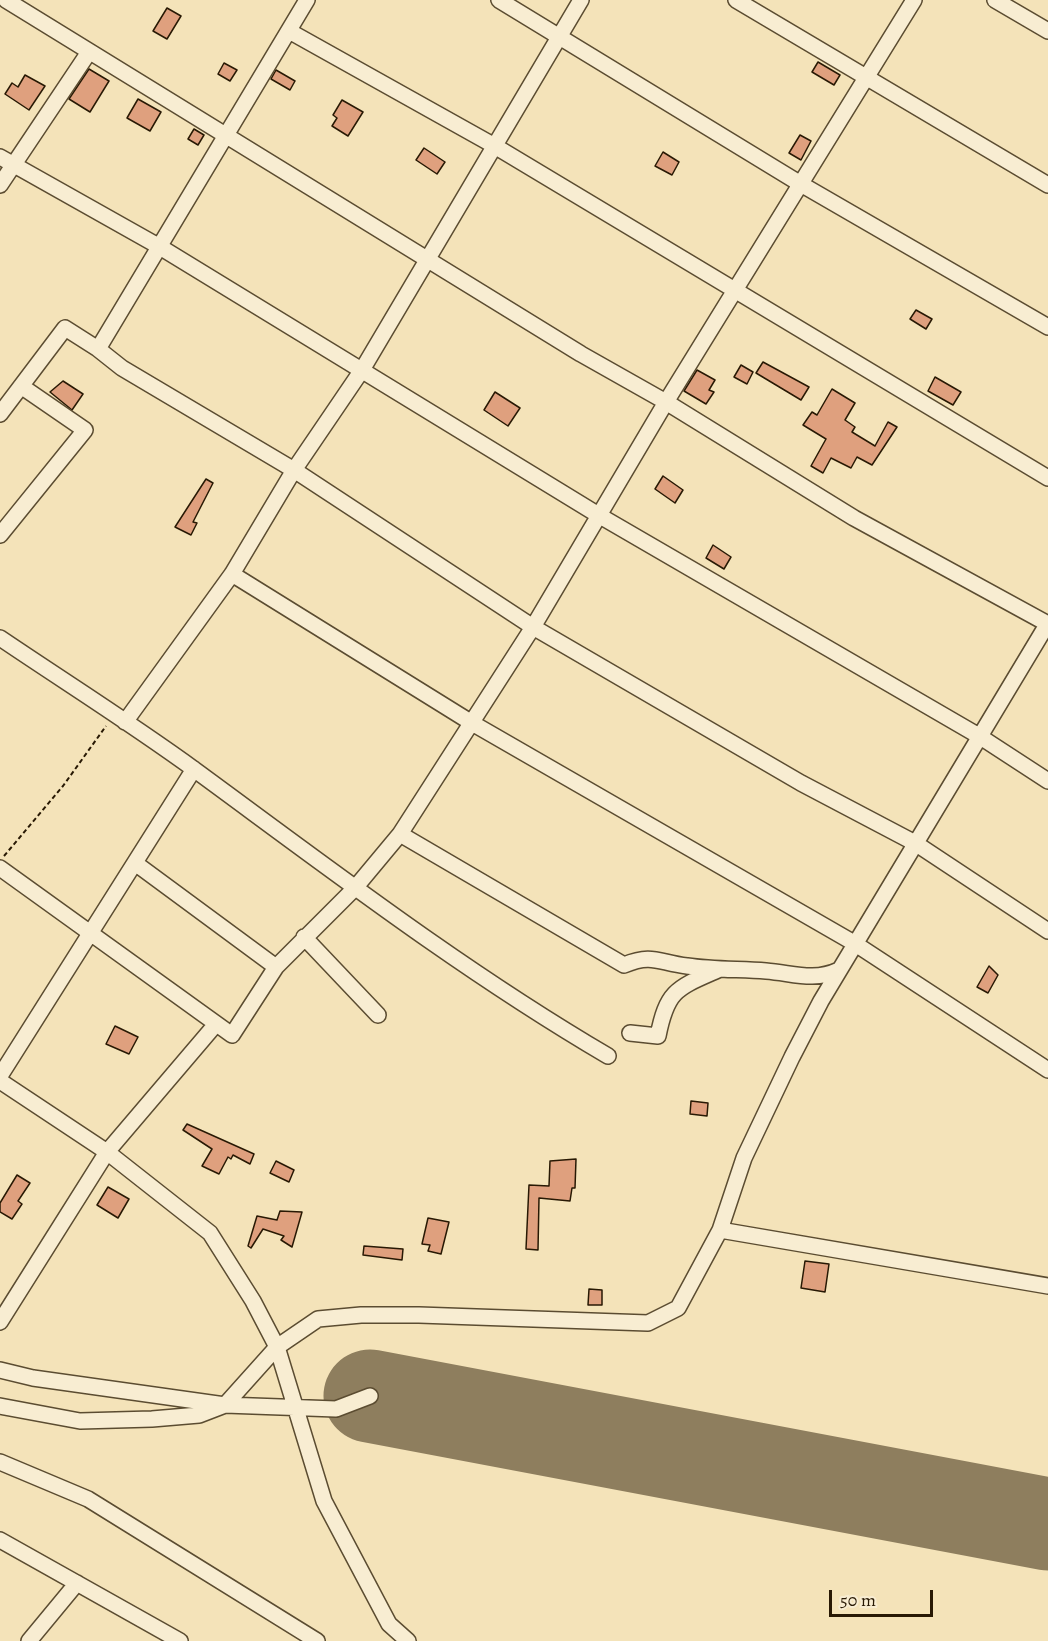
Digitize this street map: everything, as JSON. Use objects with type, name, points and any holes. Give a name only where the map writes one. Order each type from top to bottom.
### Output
[{"type":"street","points":[[0,1406],[80,1421],[199,1415],[225,1405],[277,1347],[318,1320],[361,1315],[648,1323],[678,1308],[720,1230],[744,1158],[792,1057],[854,943],[1048,623],[854,518],[666,402],[581,354],[425,259],[227,134],[6,0]]},
{"type":"street","points":[[98,349],[307,0]]},
{"type":"street","points":[[499,0],[799,183],[1048,327]]},
{"type":"street","points":[[120,718],[232,574],[294,470],[362,370],[425,259],[581,0]]},
{"type":"street","points":[[736,0],[1048,185]]},
{"type":"street","points":[[0,868],[89,935],[232,1035],[276,967],[355,888],[400,834],[533,627],[799,183],[914,0]]},
{"type":"street","points":[[995,0],[1048,31]]},
{"type":"street","points":[[289,31],[493,145],[1048,478]]},
{"type":"street","points":[[0,185],[15,166],[89,52]]},
{"type":"street","points":[[0,157],[160,248],[600,516],[979,736],[1048,781]]},
{"type":"street","points":[[0,414],[65,327],[123,368],[294,470],[533,627],[801,783],[915,843],[1048,931]]},
{"type":"street","points":[[0,535],[85,430],[21,386]]},
{"type":"street","points":[[232,574],[472,723],[854,943],[1048,1070]]},
{"type":"street","points":[[0,638],[194,769],[355,888],[505,993],[609,1056]]},
{"type":"street","points":[[194,769],[0,1078],[107,1152],[210,1233],[253,1301],[277,1347],[324,1501],[389,1624],[408,1641]]},
{"type":"street","points":[[400,834],[624,964],[643,957],[687,966],[767,971],[805,977],[825,976],[839,970]]},
{"type":"street","points":[[135,863],[276,967]]},
{"type":"street","points":[[304,937],[378,1015]]},
{"type":"street","points":[[630,1033],[658,1035],[664,1006],[678,991],[692,981],[721,969]]},
{"type":"street","points":[[0,1322],[107,1152],[216,1024]]},
{"type":"street","points":[[720,1230],[1048,1286]]},
{"type":"street","points":[[0,1370],[33,1378],[225,1405],[336,1409],[370,1396]]},
{"type":"street","points":[[0,1462],[88,1499],[317,1641]]},
{"type":"street","points":[[0,1540],[180,1641]]},
{"type":"street","points":[[29,1641],[77,1583]]},
{"type":"path","points":[[0,860],[120,718]]},
{"type":"building","points":[[167,8],[181,16],[167,39],[153,31]]},
{"type":"building","points":[[818,62],[840,75],[834,85],[812,72]]},
{"type":"building","points":[[224,63],[237,70],[230,81],[218,74]]},
{"type":"building","points":[[89,69],[109,81],[90,112],[69,99]]},
{"type":"building","points":[[276,70],[295,81],[290,90],[271,79]]},
{"type":"building","points":[[25,75],[45,86],[29,110],[5,94],[12,83],[18,87]]},
{"type":"building","points":[[138,99],[161,112],[150,131],[127,118]]},
{"type":"building","points":[[342,100],[363,112],[348,136],[332,126],[337,118],[333,115]]},
{"type":"building","points":[[194,129],[204,135],[198,145],[188,139]]},
{"type":"building","points":[[800,135],[811,141],[801,160],[789,153]]},
{"type":"building","points":[[424,148],[445,162],[437,174],[416,160]]},
{"type":"building","points":[[663,152],[679,162],[672,175],[655,166]]},
{"type":"building","points":[[916,310],[932,319],[926,329],[910,319]]},
{"type":"building","points":[[763,362],[809,387],[801,400],[756,373]]},
{"type":"building","points":[[741,365],[753,372],[747,384],[734,377]]},
{"type":"building","points":[[697,370],[715,380],[709,390],[714,392],[706,404],[684,391]]},
{"type":"building","points":[[935,377],[961,392],[953,405],[928,391]]},
{"type":"building","points":[[63,381],[83,394],[72,410],[50,392]]},
{"type":"building","points":[[832,389],[855,403],[845,420],[855,427],[852,432],[875,446],[888,422],[897,427],[872,465],[857,457],[851,468],[831,458],[823,473],[811,466],[826,439],[803,425],[812,412],[817,415]]},
{"type":"building","points":[[495,392],[520,408],[508,426],[484,410]]},
{"type":"building","points":[[663,476],[683,490],[675,503],[655,489]]},
{"type":"building","points":[[206,479],[213,483],[193,522],[197,523],[191,535],[175,527]]},
{"type":"building","points":[[713,545],[731,557],[724,569],[706,558]]},
{"type":"building","points":[[989,966],[998,975],[988,993],[977,987]]},
{"type":"building","points":[[115,1026],[138,1037],[129,1054],[106,1044]]},
{"type":"building","points":[[691,1101],[708,1103],[707,1116],[690,1114]]},
{"type":"building","points":[[187,1124],[254,1154],[250,1164],[233,1155],[231,1159],[228,1157],[219,1174],[202,1166],[212,1149],[183,1130]]},
{"type":"building","points":[[576,1159],[575,1188],[572,1188],[570,1201],[539,1198],[538,1250],[526,1249],[529,1185],[549,1186],[550,1161]]},
{"type":"building","points":[[276,1161],[294,1170],[289,1182],[270,1173]]},
{"type":"building","points":[[17,1175],[30,1183],[18,1201],[22,1204],[12,1219],[0,1212],[0,1203]]},
{"type":"building","points":[[108,1187],[129,1199],[118,1218],[97,1205]]},
{"type":"building","points":[[280,1211],[302,1212],[292,1247],[281,1240],[284,1236],[263,1229],[251,1248],[248,1246],[257,1216],[277,1220]]},
{"type":"building","points":[[428,1218],[449,1222],[441,1254],[428,1251],[430,1245],[422,1244]]},
{"type":"building","points":[[364,1246],[403,1249],[402,1260],[363,1255]]},
{"type":"building","points":[[805,1261],[829,1264],[825,1292],[801,1288]]},
{"type":"building","points":[[589,1289],[602,1290],[602,1305],[588,1305]]},
{"type":"runway","points":[[370,1396],[1048,1524]]}]
